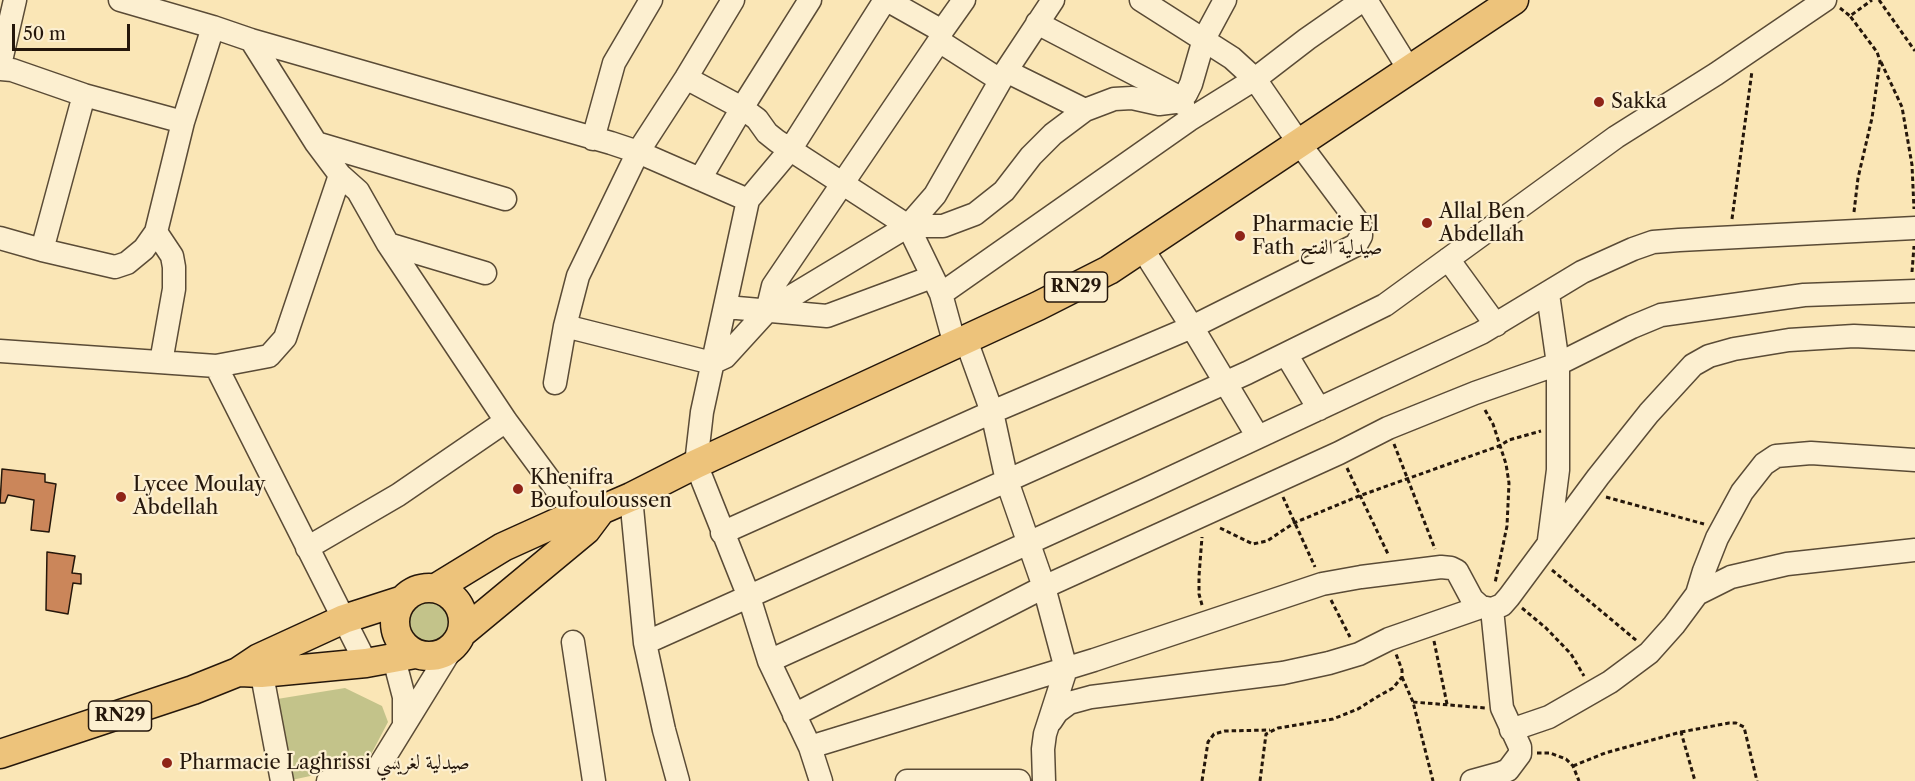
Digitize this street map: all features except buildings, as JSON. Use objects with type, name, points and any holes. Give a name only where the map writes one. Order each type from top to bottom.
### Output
[{"type":"main road","name":"RN29","points":[[0,754],[253,668],[344,619],[402,600],[417,590],[436,588],[503,547],[588,518],[696,464],[960,342],[1109,270],[1514,0]]},
{"type":"main road","name":"RN29","points":[[253,668],[441,655],[588,518]]},
{"type":"main road","points":[[436,588],[445,591],[459,604],[464,623],[457,640]]},
{"type":"main road","points":[[392,658],[406,648],[396,630],[395,620],[402,600]]},
{"type":"street","points":[[15,0],[0,67],[183,122]]},
{"type":"street","points":[[120,0],[638,152],[748,200]]},
{"type":"street","points":[[593,139],[614,63],[651,0]]},
{"type":"street","points":[[555,383],[565,326],[578,276],[638,152],[733,0]]},
{"type":"street","points":[[700,179],[741,108],[810,0]]},
{"type":"street","points":[[820,781],[810,747],[769,661],[750,597],[722,533],[696,464],[702,412],[748,200],[789,150],[886,0],[1003,75],[1084,110]]},
{"type":"street","points":[[768,311],[772,286],[843,184],[964,0]]},
{"type":"street","points":[[565,326],[712,363],[725,357],[768,311],[908,226],[935,195],[1003,75],[1053,0]]},
{"type":"street","points":[[722,533],[992,412],[1192,327],[1356,245],[1361,236],[1362,226],[1299,143],[1255,79],[1232,58],[1141,0]]},
{"type":"street","points":[[908,226],[943,226],[975,214],[1004,191],[1031,156],[1053,134],[1084,110],[1114,99],[1132,98],[1167,104],[1181,98],[1191,84],[1204,39],[1225,0]]},
{"type":"street","points":[[726,307],[827,316],[936,285],[1255,79],[1307,39],[1364,0],[1410,71]]},
{"type":"street","points":[[645,643],[1225,383],[1385,305],[1616,137],[1716,74],[1825,0]]},
{"type":"street","points":[[1036,23],[1181,98],[1189,120]]},
{"type":"street","points":[[0,238],[115,267],[127,262],[144,249],[156,232],[183,122],[213,27]]},
{"type":"street","points":[[250,40],[316,143],[340,175],[357,191],[388,244],[506,421],[588,518]]},
{"type":"street","points":[[686,78],[741,108],[757,119],[766,133],[789,150],[908,226],[992,412],[1007,481],[1030,542],[1066,669],[1045,734],[1044,781]]},
{"type":"street","points":[[42,250],[84,94]]},
{"type":"street","points":[[316,143],[505,199]]},
{"type":"street","points":[[0,351],[216,366],[269,356],[285,338],[340,175]]},
{"type":"street","points":[[769,661],[1319,410],[1496,325],[1603,262],[1653,242],[1915,228]]},
{"type":"street","points":[[156,232],[172,256],[174,267],[174,289],[161,362]]},
{"type":"street","points":[[388,244],[484,273]]},
{"type":"street","points":[[1142,248],[1258,437]]},
{"type":"street","points":[[1448,259],[1496,325]]},
{"type":"street","points":[[794,715],[1044,587],[1210,517],[1388,428],[1475,393],[1558,364],[1632,327],[1662,315],[1804,295],[1913,291]]},
{"type":"street","points":[[1543,549],[1558,470],[1558,364],[1548,294]]},
{"type":"street","points":[[1050,722],[1057,712],[1069,703],[1091,697],[1283,673],[1359,654],[1389,639],[1494,604],[1543,549],[1674,383],[1694,365],[1709,356],[1734,349],[1789,340],[1854,336],[1915,339]]},
{"type":"street","points":[[1286,354],[1319,410]]},
{"type":"street","points":[[216,366],[344,619],[392,658],[404,697],[404,723]]},
{"type":"street","points":[[307,548],[398,495],[506,421]]},
{"type":"street","points":[[1511,730],[1549,717],[1610,682],[1649,653],[1697,594],[1704,571],[1722,530],[1742,492],[1764,464],[1776,456],[1811,453],[1915,460]]},
{"type":"street","points":[[631,497],[645,643],[678,781]]},
{"type":"street","points":[[1697,594],[1731,577],[1787,564],[1915,550]]},
{"type":"street","points":[[810,747],[1066,669],[1313,586],[1361,577],[1442,567],[1457,572],[1466,590],[1494,604]]},
{"type":"street","points":[[1472,781],[1508,770],[1520,754],[1520,747],[1502,708],[1494,604]]},
{"type":"street","points":[[328,781],[373,776],[457,640]]},
{"type":"street","points":[[573,642],[594,781]]},
{"type":"street","points":[[253,668],[282,781]]},
{"type":"street","points":[[907,781],[1010,781]]},
{"type":"path","points":[[1872,0],[1850,16],[1877,52],[1902,107],[1912,165],[1915,228],[1913,291]]},
{"type":"path","points":[[1879,0],[1915,51]]},
{"type":"path","points":[[1731,237],[1756,46]]},
{"type":"path","points":[[1851,231],[1858,178],[1877,91],[1880,61]]},
{"type":"path","points":[[1475,393],[1493,424],[1506,464],[1509,483],[1507,526],[1496,581],[1494,604],[1546,627],[1571,654],[1593,691]]},
{"type":"path","points":[[1208,621],[1199,594],[1199,576],[1203,531],[1210,517],[1230,534],[1253,544],[1267,541],[1294,523],[1359,496],[1499,446],[1509,440],[1557,426]]},
{"type":"path","points":[[1388,428],[1442,567]]},
{"type":"path","points":[[1339,453],[1382,539],[1395,573]]},
{"type":"path","points":[[1587,491],[1722,530]]},
{"type":"path","points":[[1543,549],[1649,653]]},
{"type":"path","points":[[1428,625],[1447,704]]},
{"type":"path","points":[[1389,639],[1413,702],[1432,781]]},
{"type":"path","points":[[1202,781],[1208,742],[1214,734],[1225,731],[1272,730],[1333,719],[1358,709],[1393,688],[1402,677]]},
{"type":"path","points":[[1413,702],[1502,708]]},
{"type":"path","points":[[1573,765],[1617,749],[1681,732],[1736,723],[1744,727],[1757,781]]},
{"type":"path","points":[[1260,781],[1266,734],[1272,730]]},
{"type":"path","points":[[1681,732],[1695,781]]},
{"type":"path","points":[[1520,754],[1550,753],[1566,759],[1573,765],[1579,781]]},
{"type":"green space","points":[[425,598],[435,598],[450,608],[454,622],[453,631],[444,642],[435,646],[425,646],[410,636],[406,627],[406,617],[416,602]]},
{"type":"green space","points":[[345,688],[382,706],[388,722],[366,764],[287,781],[271,700]]},
{"type":"place","name":"Sakka","points":[[1599,102]]},
{"type":"place","name":"Allal Ben Abdellah","points":[[1427,223]]},
{"type":"place","name":"Pharmacie El Fath صيدلية الفتح","points":[[1240,236]]},
{"type":"place","name":"Khenifra Boufouloussen","points":[[518,489]]},
{"type":"place","name":"Lycee Moulay Abdellah","points":[[121,497]]},
{"type":"place","name":"Pharmacie Laghrissi صيدلية لغريسي","points":[[167,763]]}]
